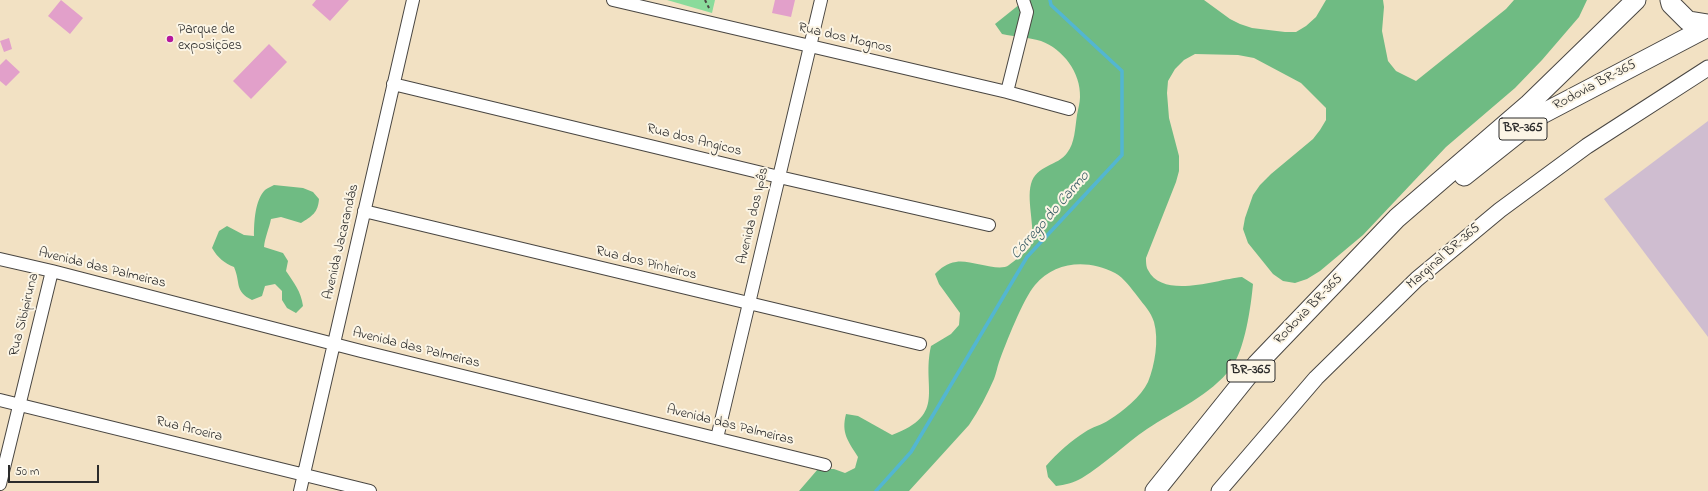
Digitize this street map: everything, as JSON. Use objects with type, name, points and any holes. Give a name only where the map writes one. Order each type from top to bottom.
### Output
[{"type":"main road","name":"Rodovia BR-365","points":[[1154,491],[1257,364],[1397,218],[1528,105],[1636,0]]},
{"type":"main road","points":[[1670,0],[1670,4],[1688,22],[1708,26]]},
{"type":"main road","name":"Rodovia BR-365","points":[[1358,260],[1542,114],[1708,26]]},
{"type":"street","name":"Avenida Jacarandás","points":[[300,491],[413,0]]},
{"type":"street","name":"Rua dos Mognos","points":[[613,0],[1007,92],[1069,109]]},
{"type":"street","name":"Avenida dos Ipês","points":[[717,438],[821,0]]},
{"type":"street","points":[[1007,92],[1027,12],[1024,0]]},
{"type":"street","name":"Marginal BR-365","points":[[1219,491],[1316,378],[1417,279],[1500,210],[1587,146],[1708,68]]},
{"type":"street","name":"Rua dos Angicos","points":[[393,84],[779,177],[989,225]]},
{"type":"street","name":"Rua dos Pinheiros","points":[[364,211],[920,344]]},
{"type":"street","name":"Avenida das Palmeiras","points":[[0,259],[334,344],[825,465]]},
{"type":"street","name":"Rua Sibipiruna","points":[[0,484],[52,271]]},
{"type":"street","name":"Rua Aroeira","points":[[0,400],[370,491]]},
{"type":"shaded area","points":[[1708,121],[1708,337],[1604,199]]},
{"type":"green space","points":[[667,0],[715,0],[712,13]]},
{"type":"green space","points":[[1025,0],[1204,0],[1230,19],[1240,24],[1252,28],[1296,32],[1316,17],[1326,0],[1383,0],[1384,7],[1382,31],[1388,61],[1396,71],[1416,81],[1506,9],[1514,0],[1587,0],[1579,17],[1542,60],[1515,88],[1446,147],[1363,235],[1320,271],[1307,279],[1295,283],[1283,281],[1273,274],[1248,243],[1243,229],[1253,195],[1271,174],[1313,139],[1326,120],[1326,108],[1301,83],[1254,58],[1238,55],[1195,54],[1184,60],[1175,69],[1168,81],[1167,93],[1169,118],[1179,156],[1179,171],[1146,258],[1146,264],[1148,270],[1155,279],[1166,284],[1192,286],[1242,277],[1253,284],[1251,304],[1244,339],[1236,360],[1223,378],[1192,402],[1147,429],[1082,478],[1056,486],[1048,477],[1046,466],[1059,452],[1075,439],[1088,430],[1109,420],[1126,408],[1141,393],[1148,382],[1153,368],[1156,344],[1154,322],[1151,315],[1133,290],[1115,273],[1083,264],[1062,267],[1043,277],[1030,292],[1010,333],[995,377],[969,425],[909,491],[799,491],[818,469],[834,469],[845,473],[855,468],[858,457],[846,437],[844,426],[846,414],[858,416],[892,435],[909,427],[920,418],[926,409],[929,399],[929,361],[931,346],[951,334],[959,325],[960,313],[939,284],[935,274],[944,266],[956,262],[969,262],[992,267],[1004,267],[1009,265],[1030,247],[1032,241],[1030,199],[1031,184],[1037,173],[1058,161],[1070,149],[1080,102],[1080,88],[1074,71],[1057,50],[1041,41],[1002,34],[995,24]]},
{"type":"green space","points":[[274,185],[303,188],[313,192],[319,199],[314,214],[301,223],[281,217],[271,219],[264,247],[283,253],[288,261],[286,271],[299,291],[303,306],[296,313],[287,308],[282,300],[282,291],[275,284],[265,286],[262,296],[252,300],[246,297],[240,290],[234,267],[222,260],[212,248],[219,231],[227,226],[244,235],[254,236],[255,218],[259,199],[265,190]]},
{"type":"building","points":[[61,0],[83,18],[70,34],[48,16]]},
{"type":"building","points":[[316,0],[349,0],[330,21],[312,5]]},
{"type":"building","points":[[775,0],[795,0],[791,17],[772,13]]},
{"type":"building","points":[[9,38],[12,49],[4,52],[0,41]]},
{"type":"building","points":[[269,44],[287,62],[251,99],[233,81]]},
{"type":"building","points":[[6,59],[20,72],[6,86],[0,81],[0,65]]},
{"type":"waterway","name":"Córrego do Carmo","points":[[876,491],[911,452],[1027,257],[1122,155],[1122,71],[1051,5],[1050,0]]},
{"type":"place","name":"Parque de exposições","points":[[170,39]]}]
